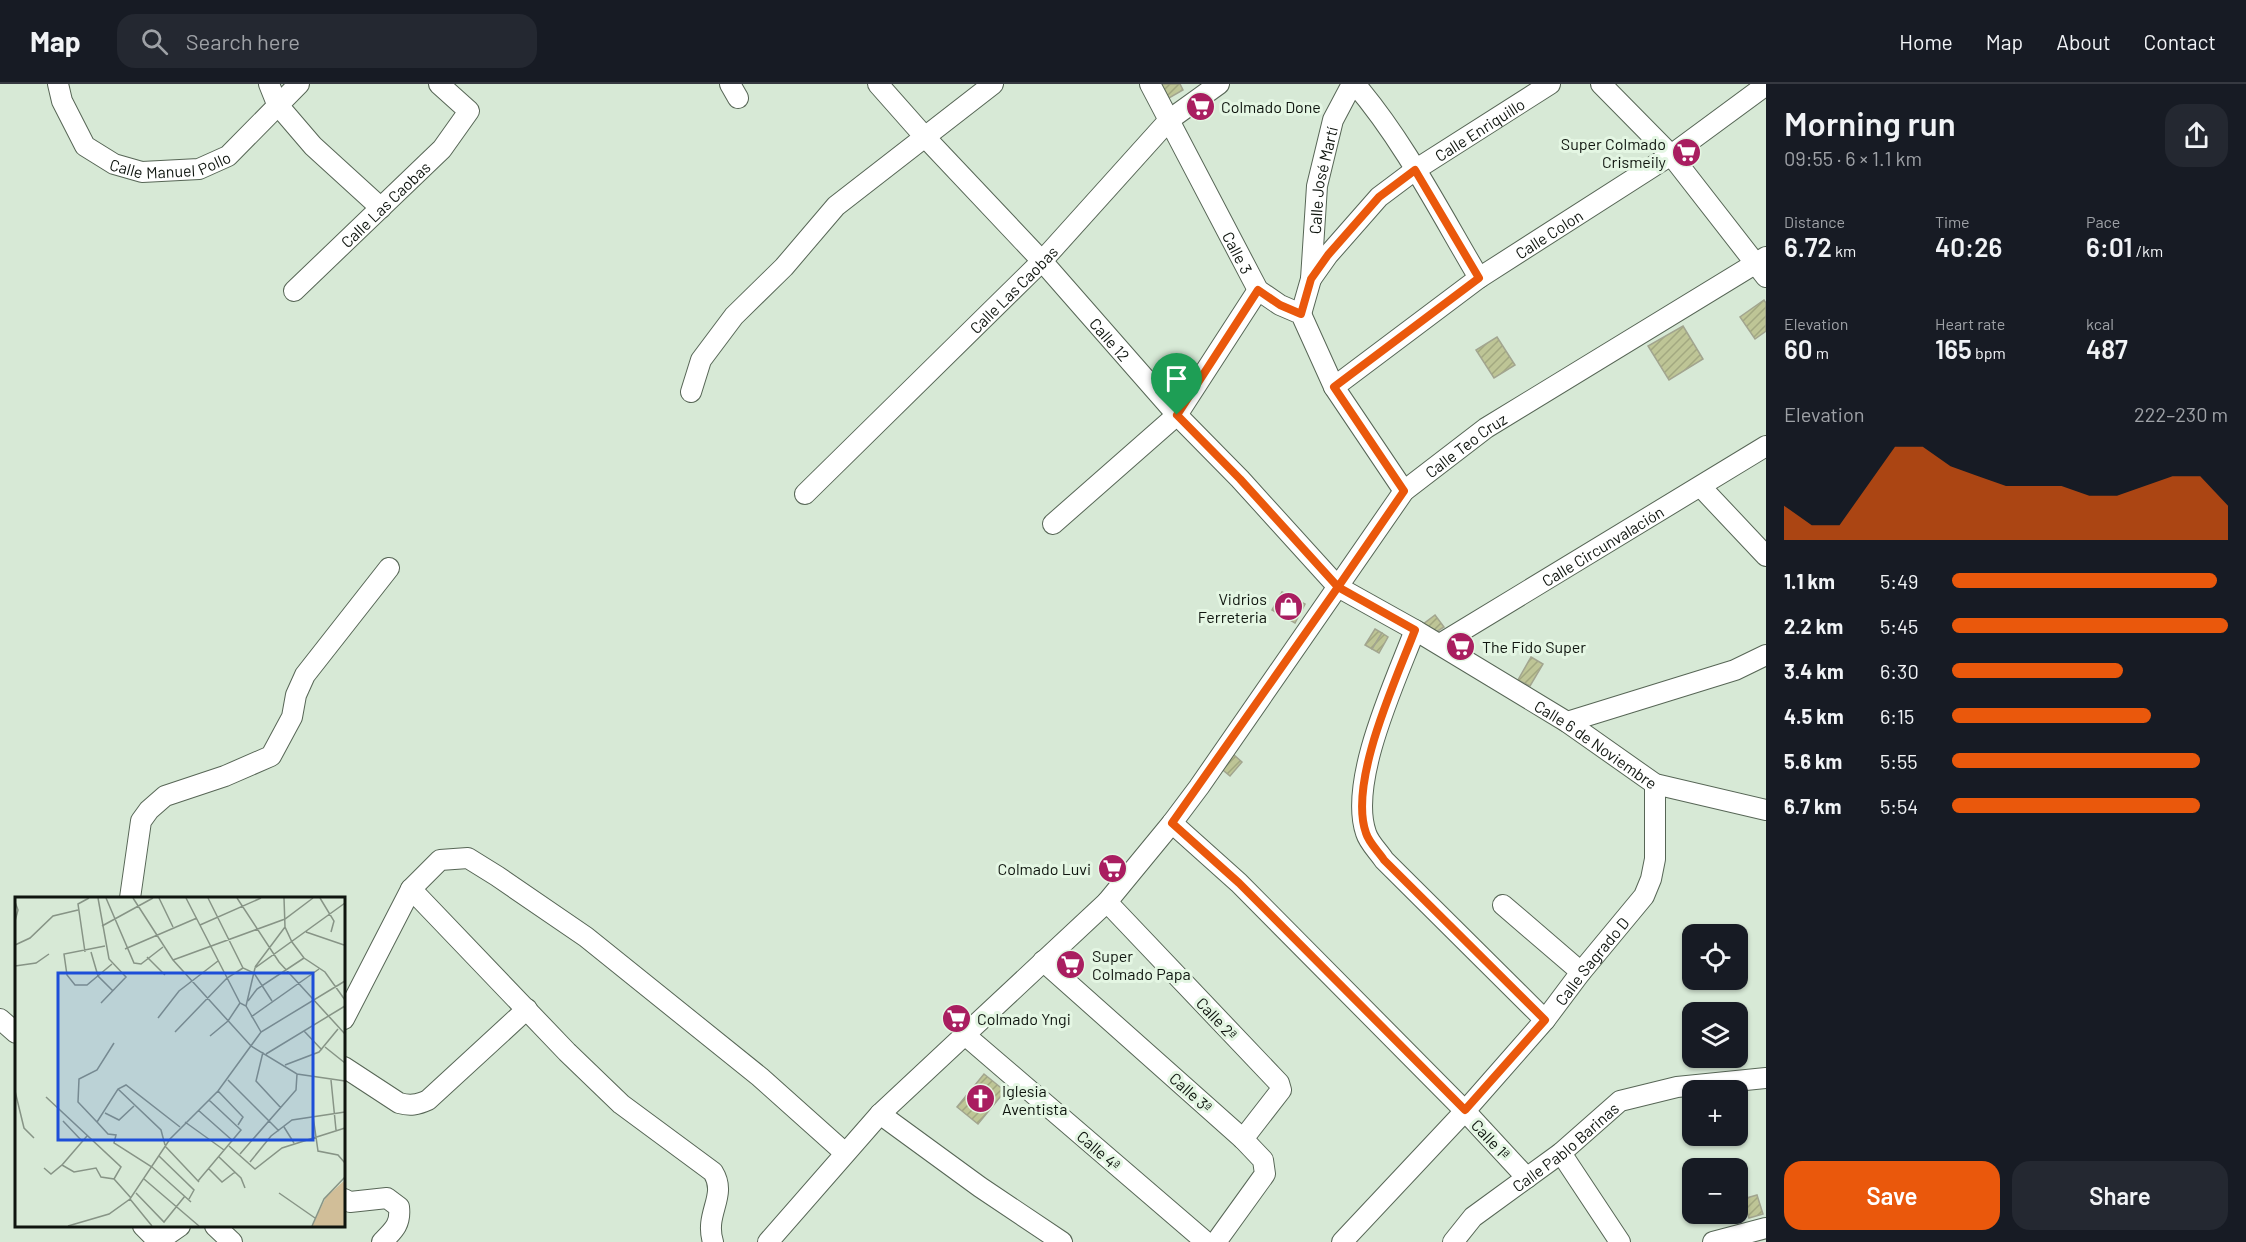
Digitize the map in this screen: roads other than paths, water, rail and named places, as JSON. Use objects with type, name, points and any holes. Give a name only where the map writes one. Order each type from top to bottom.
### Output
[{"type":"street","name":"Calle Manuel Pollo","points":[[58,84],[62,101],[86,146],[114,164],[142,172],[199,169],[228,156],[299,84]]},
{"type":"street","points":[[269,84],[277,105],[313,146],[381,208]]},
{"type":"street","name":"Calle Las Caobas","points":[[294,291],[442,148],[469,111],[440,84]]},
{"type":"street","name":"Calle 12","points":[[878,84],[1042,261],[1177,415],[1240,479],[1338,587],[1440,644]]},
{"type":"street","points":[[691,392],[701,360],[734,316],[784,267],[836,206],[993,84]]},
{"type":"street","name":"Calle 3","points":[[1150,84],[1258,290],[1280,305],[1301,314]]},
{"type":"street","name":"Calle Las Caobas","points":[[805,494],[1042,261],[1169,120],[1219,84]]},
{"type":"street","points":[[1353,84],[1367,98],[1415,170],[1479,278]]},
{"type":"street","name":"Calle José Martí","points":[[1301,314],[1311,279],[1317,186],[1333,120],[1353,84]]},
{"type":"street","name":"Calle Enriquillo","points":[[1311,279],[1328,255],[1379,197],[1415,170],[1550,84]]},
{"type":"street","points":[[1601,84],[1671,155],[1762,266]]},
{"type":"street","name":"Calle Colon","points":[[1334,387],[1479,278],[1671,155],[1766,85]]},
{"type":"street","name":"Calle Teo Cruz","points":[[768,1242],[880,1114],[1107,902],[1172,823],[1404,491],[1486,428],[1762,266]]},
{"type":"street","points":[[1053,524],[1177,415],[1258,290]]},
{"type":"street","points":[[1301,314],[1334,387],[1404,491]]},
{"type":"street","name":"Calle Circunvalación","points":[[1440,644],[1766,446]]},
{"type":"street","points":[[1701,487],[1766,556]]},
{"type":"street","points":[[130,897],[141,821],[149,810],[165,796],[225,776],[271,756],[292,717],[296,695],[305,675],[389,568]]},
{"type":"street","points":[[1415,630],[1371,751],[1362,793],[1362,814],[1366,835],[1384,860],[1545,1020]]},
{"type":"street","name":"Calle 6 de Noviembre","points":[[1440,644],[1567,722],[1655,784],[1766,810]]},
{"type":"street","points":[[1567,722],[1735,670],[1766,655]]},
{"type":"street","name":"Calle Sagrado D","points":[[1342,1242],[1545,1020],[1581,972],[1644,896],[1651,879],[1655,859],[1655,784]]},
{"type":"street","name":"Calle 1ª","points":[[1172,823],[1239,883],[1465,1110],[1527,1178]]},
{"type":"street","points":[[345,1017],[411,889],[440,860],[468,858],[586,937],[760,1077],[845,1153]]},
{"type":"street","points":[[411,889],[567,1052],[621,1104],[713,1172],[718,1179],[719,1188],[711,1217],[710,1231],[713,1242]]},
{"type":"street","name":"Calle 2ª","points":[[1107,902],[1281,1086],[1281,1090],[1243,1139]]},
{"type":"street","points":[[1503,905],[1581,972]]},
{"type":"street","name":"Calle 3ª","points":[[1043,961],[1243,1139],[1263,1160],[1265,1174],[1216,1242]]},
{"type":"street","points":[[345,1068],[399,1103],[409,1106],[420,1103],[428,1100],[527,1009]]},
{"type":"street","points":[[0,1019],[15,1032]]},
{"type":"street","name":"Calle 4ª","points":[[965,1035],[1206,1242]]},
{"type":"street","name":"Calle Pablo Barinas","points":[[1453,1242],[1473,1217],[1561,1153],[1620,1101],[1677,1088],[1766,1078]]},
{"type":"street","points":[[880,1114],[980,1187],[1062,1242]]},
{"type":"street","points":[[1561,1153],[1620,1242]]},
{"type":"street","points":[[345,1200],[350,1202],[387,1198],[399,1207],[398,1224],[382,1242]]},
{"type":"street","points":[[145,1227],[158,1242],[179,1227]]},
{"type":"street","points":[[216,1227],[232,1242]]},
{"type":"street","points":[[1713,1242],[1766,1227]]},
{"type":"place","name":"Colmado Done","points":[[1200,106]]},
{"type":"place","name":"Super Colmado Crismeily","points":[[1687,152]]},
{"type":"place","name":"Vidrios Ferreteria","points":[[1288,607]]},
{"type":"place","name":"The Fido Super","points":[[1461,646]]},
{"type":"place","name":"Colmado Luvi","points":[[1112,868]]},
{"type":"place","name":"Super Colmado Papa","points":[[1071,964]]},
{"type":"place","name":"Colmado Yngi","points":[[956,1018]]},
{"type":"place","name":"Iglesia Aventista","points":[[981,1099]]}]
